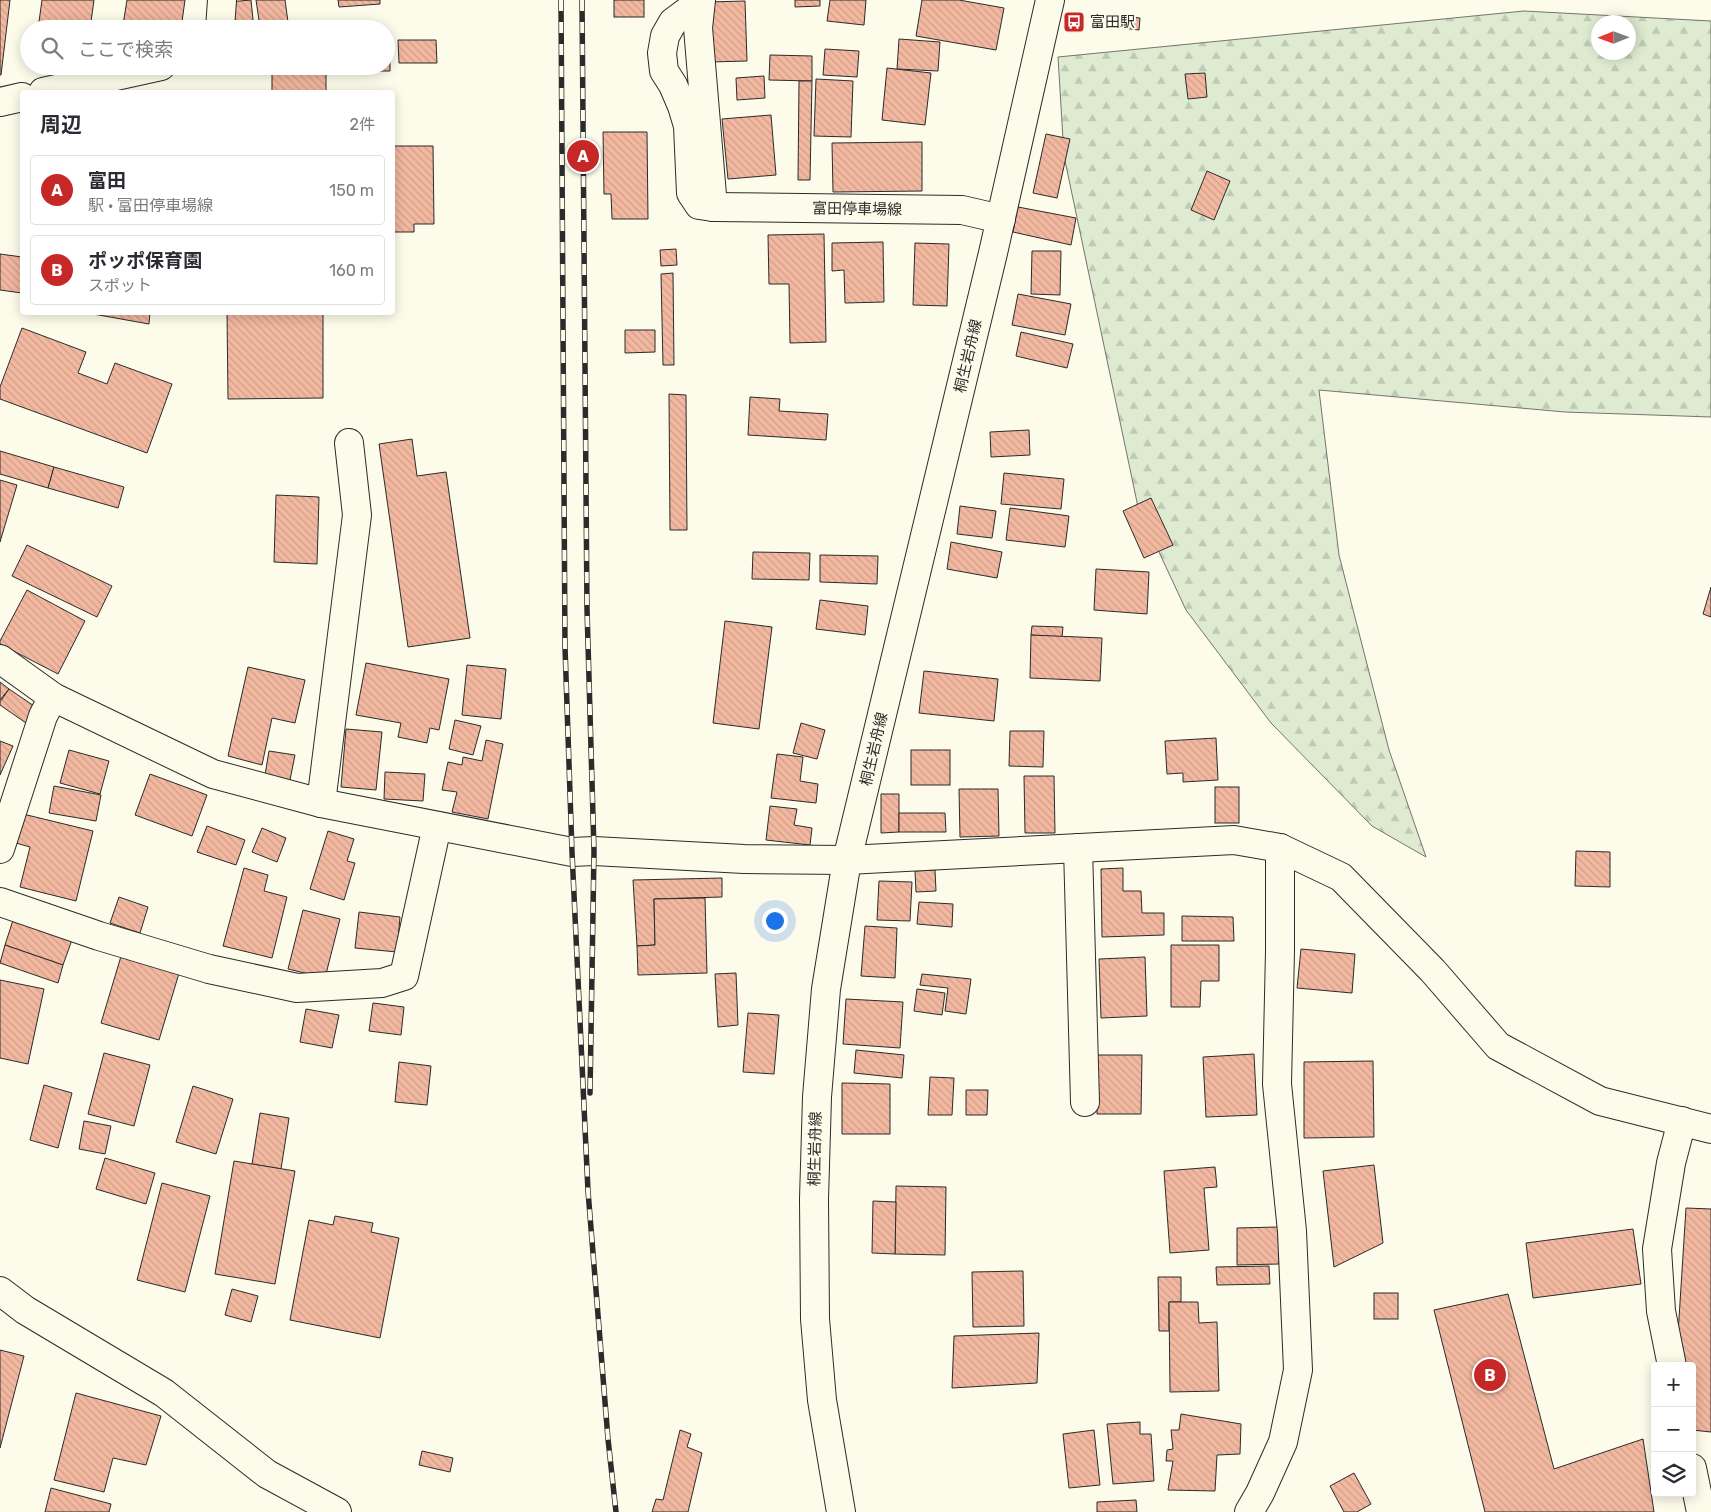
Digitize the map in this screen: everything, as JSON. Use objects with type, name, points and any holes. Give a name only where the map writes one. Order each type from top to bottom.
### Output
[{"type":"street","points":[[221,20],[222,0]]},
{"type":"street","points":[[700,1],[698,28],[712,207],[699,205],[691,193],[688,126],[673,85],[664,71],[662,53],[665,36],[673,22],[700,1]]},
{"type":"street","name":"桐生岩舟線","points":[[841,1512],[822,1400],[815,1319],[814,1199],[817,1098],[826,989],[847,860],[1001,219],[1046,1]]},
{"type":"street","points":[[52,90],[120,75]]},
{"type":"street","points":[[0,102],[20,97]]},
{"type":"street","name":"富田停車場線","points":[[712,207],[962,210],[1001,219]]},
{"type":"street","points":[[321,802],[357,515],[349,443]]},
{"type":"street","points":[[0,659],[53,697],[213,774],[321,802],[572,852],[594,851],[744,859],[847,860],[1234,840],[1280,848],[1341,877],[1433,971],[1498,1046],[1600,1101],[1711,1129]]},
{"type":"street","points":[[0,849],[43,716],[53,697]]},
{"type":"street","points":[[0,902],[99,936],[208,969],[297,988],[382,983],[404,976],[437,826]]},
{"type":"street","points":[[1078,848],[1085,1102]]},
{"type":"street","points":[[1249,1512],[1260,1493],[1283,1442],[1298,1370],[1292,1231],[1277,1084],[1280,848]]},
{"type":"street","points":[[1671,1362],[1661,1311],[1657,1250],[1671,1163],[1682,1121]]},
{"type":"street","points":[[0,1291],[25,1310],[164,1394],[267,1474],[337,1512]]},
{"type":"street","points":[[1696,1488],[1701,1512]]},
{"type":"green space","points":[[1524,11],[1599,15],[1591,15],[1591,60],[1636,60],[1636,17],[1711,21],[1711,417],[1565,412],[1319,390],[1339,555],[1389,750],[1426,857],[1372,826],[1271,723],[1186,610],[1138,507],[1064,156],[1058,57]]},
{"type":"building","points":[[0,0],[10,0],[1,75],[0,75]]},
{"type":"building","points":[[42,0],[94,0],[91,20],[39,20]]},
{"type":"building","points":[[127,0],[185,0],[182,20],[124,20]]},
{"type":"building","points":[[251,0],[253,20],[231,20],[228,2]]},
{"type":"building","points":[[256,0],[285,0],[288,20],[259,20]]},
{"type":"building","points":[[338,0],[380,0],[380,4],[339,7]]},
{"type":"building","points":[[614,0],[644,0],[644,17],[614,17]]},
{"type":"building","points":[[795,0],[820,0],[820,6],[795,7]]},
{"type":"building","points":[[830,0],[866,0],[864,25],[827,21]]},
{"type":"building","points":[[922,0],[959,0],[1004,8],[996,50],[916,36]]},
{"type":"building","points":[[745,1],[747,61],[710,62],[708,2]]},
{"type":"building","points":[[1116,15],[1140,18],[1139,30],[1114,27]]},
{"type":"building","points":[[899,39],[940,42],[938,71],[897,69]]},
{"type":"building","points":[[398,40],[436,40],[437,63],[399,63]]},
{"type":"building","points":[[825,49],[859,51],[857,77],[823,75]]},
{"type":"building","points":[[770,55],[812,56],[812,81],[769,80]]},
{"type":"building","points":[[887,68],[931,73],[925,125],[882,120]]},
{"type":"building","points":[[1205,73],[1207,97],[1188,99],[1185,74]]},
{"type":"building","points":[[272,75],[326,75],[326,90],[272,90]]},
{"type":"building","points":[[764,76],[765,98],[737,100],[736,78]]},
{"type":"building","points":[[816,79],[853,81],[851,137],[814,136]]},
{"type":"building","points":[[799,81],[812,81],[810,180],[798,180]]},
{"type":"building","points":[[771,115],[776,175],[728,179],[722,119]]},
{"type":"building","points":[[603,132],[647,132],[648,219],[612,219],[611,194],[604,194]]},
{"type":"building","points":[[1046,134],[1070,139],[1057,198],[1033,193]]},
{"type":"building","points":[[922,142],[922,191],[833,192],[832,143]]},
{"type":"building","points":[[395,146],[433,146],[434,224],[414,224],[414,232],[395,232]]},
{"type":"building","points":[[1207,171],[1230,181],[1214,220],[1191,210]]},
{"type":"building","points":[[1018,207],[1076,218],[1071,245],[1013,232]]},
{"type":"building","points":[[824,234],[826,342],[790,343],[789,284],[769,284],[768,235]]},
{"type":"building","points":[[883,242],[884,302],[845,303],[844,270],[832,271],[832,243]]},
{"type":"building","points":[[915,243],[949,244],[947,306],[913,305]]},
{"type":"building","points":[[676,249],[677,265],[661,266],[660,250]]},
{"type":"building","points":[[1032,251],[1061,251],[1060,295],[1031,294]]},
{"type":"building","points":[[0,254],[20,257],[20,293],[0,290]]},
{"type":"building","points":[[673,273],[674,365],[663,365],[661,274]]},
{"type":"building","points":[[1018,294],[1071,304],[1065,335],[1012,325]]},
{"type":"building","points":[[99,315],[150,315],[149,324]]},
{"type":"building","points":[[227,315],[323,315],[323,398],[228,399]]},
{"type":"building","points":[[22,328],[86,352],[78,373],[107,384],[115,363],[172,384],[147,453],[0,399],[0,387]]},
{"type":"building","points":[[625,330],[655,330],[655,352],[625,353]]},
{"type":"building","points":[[1021,332],[1073,344],[1067,368],[1016,356]]},
{"type":"building","points":[[669,394],[686,395],[687,530],[670,530]]},
{"type":"building","points":[[750,397],[780,399],[779,411],[828,414],[826,440],[748,435]]},
{"type":"building","points":[[1029,430],[1030,455],[991,457],[990,432]]},
{"type":"building","points":[[412,439],[417,476],[446,472],[470,638],[408,647],[379,444]]},
{"type":"building","points":[[0,451],[54,467],[48,488],[0,474]]},
{"type":"building","points":[[54,467],[124,487],[118,508],[48,488]]},
{"type":"building","points":[[1004,473],[1064,479],[1061,509],[1001,504]]},
{"type":"building","points":[[0,480],[17,485],[0,542]]},
{"type":"building","points":[[276,495],[319,497],[317,564],[274,562]]},
{"type":"building","points":[[1151,498],[1173,545],[1144,558],[1123,511]]},
{"type":"building","points":[[960,506],[996,511],[992,538],[957,534]]},
{"type":"building","points":[[1010,508],[1069,516],[1065,547],[1006,540]]},
{"type":"building","points":[[951,542],[1002,552],[997,578],[947,569]]},
{"type":"building","points":[[27,545],[112,586],[97,617],[12,576]]},
{"type":"building","points":[[753,552],[810,553],[809,580],[752,579]]},
{"type":"building","points":[[820,555],[878,556],[877,584],[820,582]]},
{"type":"building","points":[[1096,569],[1149,572],[1147,614],[1094,610]]},
{"type":"building","points":[[1711,587],[1711,617],[1703,614]]},
{"type":"building","points":[[27,590],[85,621],[58,674],[0,644]]},
{"type":"building","points":[[820,600],[868,606],[865,635],[816,629]]},
{"type":"building","points":[[725,621],[772,627],[759,729],[713,723]]},
{"type":"building","points":[[1032,626],[1063,627],[1062,637],[1031,635]]},
{"type":"building","points":[[1031,635],[1102,638],[1100,681],[1030,678]]},
{"type":"building","points":[[366,663],[449,679],[439,730],[430,728],[427,743],[398,737],[401,723],[356,715]]},
{"type":"building","points":[[467,665],[506,669],[501,719],[462,715]]},
{"type":"building","points":[[248,667],[305,680],[295,723],[272,718],[262,765],[228,756]]},
{"type":"building","points":[[924,671],[998,679],[994,721],[919,713]]},
{"type":"building","points":[[0,682],[9,689],[0,700]]},
{"type":"building","points":[[9,689],[37,708],[26,723],[0,705]]},
{"type":"building","points":[[455,720],[481,726],[473,755],[449,749]]},
{"type":"building","points":[[801,723],[825,730],[817,759],[793,753]]},
{"type":"building","points":[[346,729],[382,732],[376,790],[341,787]]},
{"type":"building","points":[[1010,731],[1044,731],[1043,767],[1009,766]]},
{"type":"building","points":[[1216,738],[1218,780],[1183,782],[1183,773],[1167,774],[1165,741]]},
{"type":"building","points":[[486,740],[503,744],[488,819],[452,812],[457,792],[442,790],[448,762],[462,765],[463,757],[482,761]]},
{"type":"building","points":[[0,741],[13,746],[0,775]]},
{"type":"building","points":[[69,750],[109,761],[100,794],[60,783]]},
{"type":"building","points":[[911,750],[950,750],[950,785],[911,785]]},
{"type":"building","points":[[269,751],[295,755],[290,780],[265,775]]},
{"type":"building","points":[[777,754],[803,757],[800,781],[818,784],[816,803],[771,798]]},
{"type":"building","points":[[385,772],[425,774],[423,801],[384,799]]},
{"type":"building","points":[[150,774],[207,795],[192,836],[135,815]]},
{"type":"building","points":[[1024,776],[1054,776],[1055,833],[1025,833]]},
{"type":"building","points":[[54,786],[101,795],[96,821],[49,813]]},
{"type":"building","points":[[1215,787],[1239,787],[1239,823],[1215,823]]},
{"type":"building","points":[[959,789],[998,789],[999,836],[960,837]]},
{"type":"building","points":[[881,794],[899,794],[899,832],[881,833]]},
{"type":"building","points":[[770,806],[797,809],[794,825],[812,828],[810,845],[766,840]]},
{"type":"building","points":[[899,813],[945,813],[946,832],[899,832]]},
{"type":"building","points":[[23,814],[93,831],[76,901],[20,887],[30,847],[16,843]]},
{"type":"building","points":[[207,826],[245,840],[236,865],[197,852]]},
{"type":"building","points":[[262,828],[286,838],[277,862],[252,852]]},
{"type":"building","points":[[328,831],[354,839],[347,861],[355,863],[344,900],[310,889]]},
{"type":"building","points":[[1576,851],[1610,852],[1610,887],[1575,886]]},
{"type":"building","points":[[244,868],[268,875],[264,891],[287,897],[272,958],[223,946]]},
{"type":"building","points":[[1123,868],[1123,891],[1141,891],[1142,913],[1164,913],[1164,935],[1102,937],[1101,869]]},
{"type":"building","points":[[935,870],[936,891],[916,892],[915,871]]},
{"type":"building","points":[[722,878],[722,897],[654,899],[655,945],[637,946],[633,880]]},
{"type":"building","points":[[879,881],[912,882],[910,921],[877,920]]},
{"type":"building","points":[[119,897],[148,907],[140,933],[110,923]]},
{"type":"building","points":[[705,898],[707,973],[638,975],[637,946],[655,945],[654,899]]},
{"type":"building","points":[[919,902],[953,904],[952,927],[917,924]]},
{"type":"building","points":[[303,910],[340,919],[325,978],[288,969]]},
{"type":"building","points":[[359,912],[400,917],[397,952],[355,948]]},
{"type":"building","points":[[1182,916],[1233,917],[1234,941],[1182,941]]},
{"type":"building","points":[[14,917],[73,937],[63,965],[5,945]]},
{"type":"building","points":[[865,926],[897,928],[895,978],[861,976]]},
{"type":"building","points":[[5,945],[63,965],[58,983],[0,963]]},
{"type":"building","points":[[1171,945],[1219,945],[1219,981],[1201,981],[1200,1007],[1171,1007]]},
{"type":"building","points":[[1301,949],[1355,954],[1352,993],[1297,988]]},
{"type":"building","points":[[122,953],[180,970],[159,1040],[101,1023]]},
{"type":"building","points":[[1145,957],[1147,1016],[1101,1018],[1099,959]]},
{"type":"building","points":[[736,973],[738,1025],[718,1027],[715,974]]},
{"type":"building","points":[[922,974],[971,979],[966,1014],[945,1011],[948,988],[920,985]]},
{"type":"building","points":[[0,980],[44,989],[28,1064],[0,1058]]},
{"type":"building","points":[[917,989],[945,993],[942,1015],[914,1011]]},
{"type":"building","points":[[846,999],[903,1002],[900,1048],[843,1044]]},
{"type":"building","points":[[373,1003],[404,1007],[401,1035],[369,1031]]},
{"type":"building","points":[[306,1009],[339,1015],[332,1048],[300,1042]]},
{"type":"building","points":[[748,1013],[779,1015],[774,1074],[743,1072]]},
{"type":"building","points":[[856,1050],[904,1055],[902,1078],[854,1073]]},
{"type":"building","points":[[104,1053],[150,1065],[134,1126],[88,1114]]},
{"type":"building","points":[[1254,1054],[1257,1115],[1206,1117],[1203,1057]]},
{"type":"building","points":[[1097,1055],[1142,1055],[1141,1114],[1097,1114]]},
{"type":"building","points":[[1373,1061],[1374,1137],[1304,1138],[1304,1062]]},
{"type":"building","points":[[399,1062],[431,1066],[427,1105],[395,1102]]},
{"type":"building","points":[[930,1077],[954,1078],[952,1115],[928,1115]]},
{"type":"building","points":[[842,1083],[890,1084],[890,1134],[842,1134]]},
{"type":"building","points":[[44,1085],[72,1093],[58,1148],[30,1140]]},
{"type":"building","points":[[193,1086],[233,1099],[216,1154],[176,1142]]},
{"type":"building","points":[[966,1090],[988,1090],[987,1115],[966,1115]]},
{"type":"building","points":[[260,1113],[289,1118],[281,1169],[252,1164]]},
{"type":"building","points":[[84,1121],[111,1126],[105,1154],[79,1149]]},
{"type":"building","points":[[105,1158],[155,1173],[146,1204],[96,1189]]},
{"type":"building","points":[[234,1161],[295,1171],[275,1284],[215,1274]]},
{"type":"building","points":[[1374,1165],[1383,1243],[1334,1267],[1323,1171]]},
{"type":"building","points":[[1215,1167],[1217,1187],[1204,1188],[1209,1250],[1170,1253],[1164,1171]]},
{"type":"building","points":[[162,1183],[210,1196],[185,1292],[137,1280]]},
{"type":"building","points":[[896,1186],[946,1187],[945,1255],[895,1254]]},
{"type":"building","points":[[873,1201],[896,1202],[895,1254],[872,1253]]},
{"type":"building","points":[[1686,1208],[1711,1209],[1711,1432],[1696,1430],[1696,1362],[1676,1362]]},
{"type":"building","points":[[335,1216],[373,1223],[371,1232],[399,1238],[380,1338],[290,1320],[309,1220],[333,1225]]},
{"type":"building","points":[[1278,1227],[1279,1264],[1237,1265],[1237,1228]]},
{"type":"building","points":[[1633,1229],[1641,1284],[1533,1298],[1526,1243]]},
{"type":"building","points":[[1269,1266],[1270,1284],[1217,1285],[1216,1267]]},
{"type":"building","points":[[1023,1271],[1024,1326],[973,1327],[972,1272]]},
{"type":"building","points":[[1158,1277],[1181,1277],[1181,1302],[1169,1302],[1169,1331],[1159,1331]]},
{"type":"building","points":[[232,1289],[258,1296],[251,1322],[225,1315]]},
{"type":"building","points":[[1374,1293],[1398,1293],[1398,1319],[1374,1319]]},
{"type":"building","points":[[1508,1294],[1554,1469],[1643,1439],[1654,1512],[1485,1512],[1434,1310]]},
{"type":"building","points":[[1169,1302],[1198,1302],[1199,1323],[1217,1322],[1219,1391],[1170,1392]]},
{"type":"building","points":[[1039,1333],[1037,1383],[952,1388],[954,1336]]},
{"type":"building","points":[[0,1350],[24,1356],[0,1448]]},
{"type":"building","points":[[76,1393],[161,1416],[146,1465],[113,1458],[104,1492],[54,1480]]},
{"type":"building","points":[[1181,1414],[1241,1424],[1240,1454],[1217,1455],[1215,1491],[1168,1490],[1173,1461],[1166,1461],[1167,1450],[1173,1449],[1171,1430],[1179,1430]]},
{"type":"building","points":[[1140,1422],[1140,1434],[1151,1434],[1154,1481],[1113,1484],[1107,1424]]},
{"type":"building","points":[[680,1430],[691,1434],[687,1447],[702,1453],[688,1512],[652,1512],[656,1499],[663,1500]]},
{"type":"building","points":[[1094,1430],[1100,1485],[1069,1488],[1063,1434]]},
{"type":"building","points":[[422,1451],[453,1458],[450,1472],[419,1465]]},
{"type":"building","points":[[1354,1473],[1371,1504],[1357,1512],[1344,1512],[1330,1486]]},
{"type":"building","points":[[51,1488],[111,1504],[109,1512],[45,1512]]},
{"type":"building","points":[[1136,1500],[1137,1512],[1097,1512],[1097,1502]]},
{"type":"railway","points":[[561,0],[565,647],[572,852],[588,1191],[608,1439],[616,1512]]},
{"type":"railway","points":[[582,0],[587,609],[594,851],[590,1093]]},
{"type":"place","name":"富田駅","points":[[1074,22]]},
{"type":"place","name":"富田","points":[[583,156]]},
{"type":"place","name":"ポッポ保育園","points":[[1490,1375]]}]
